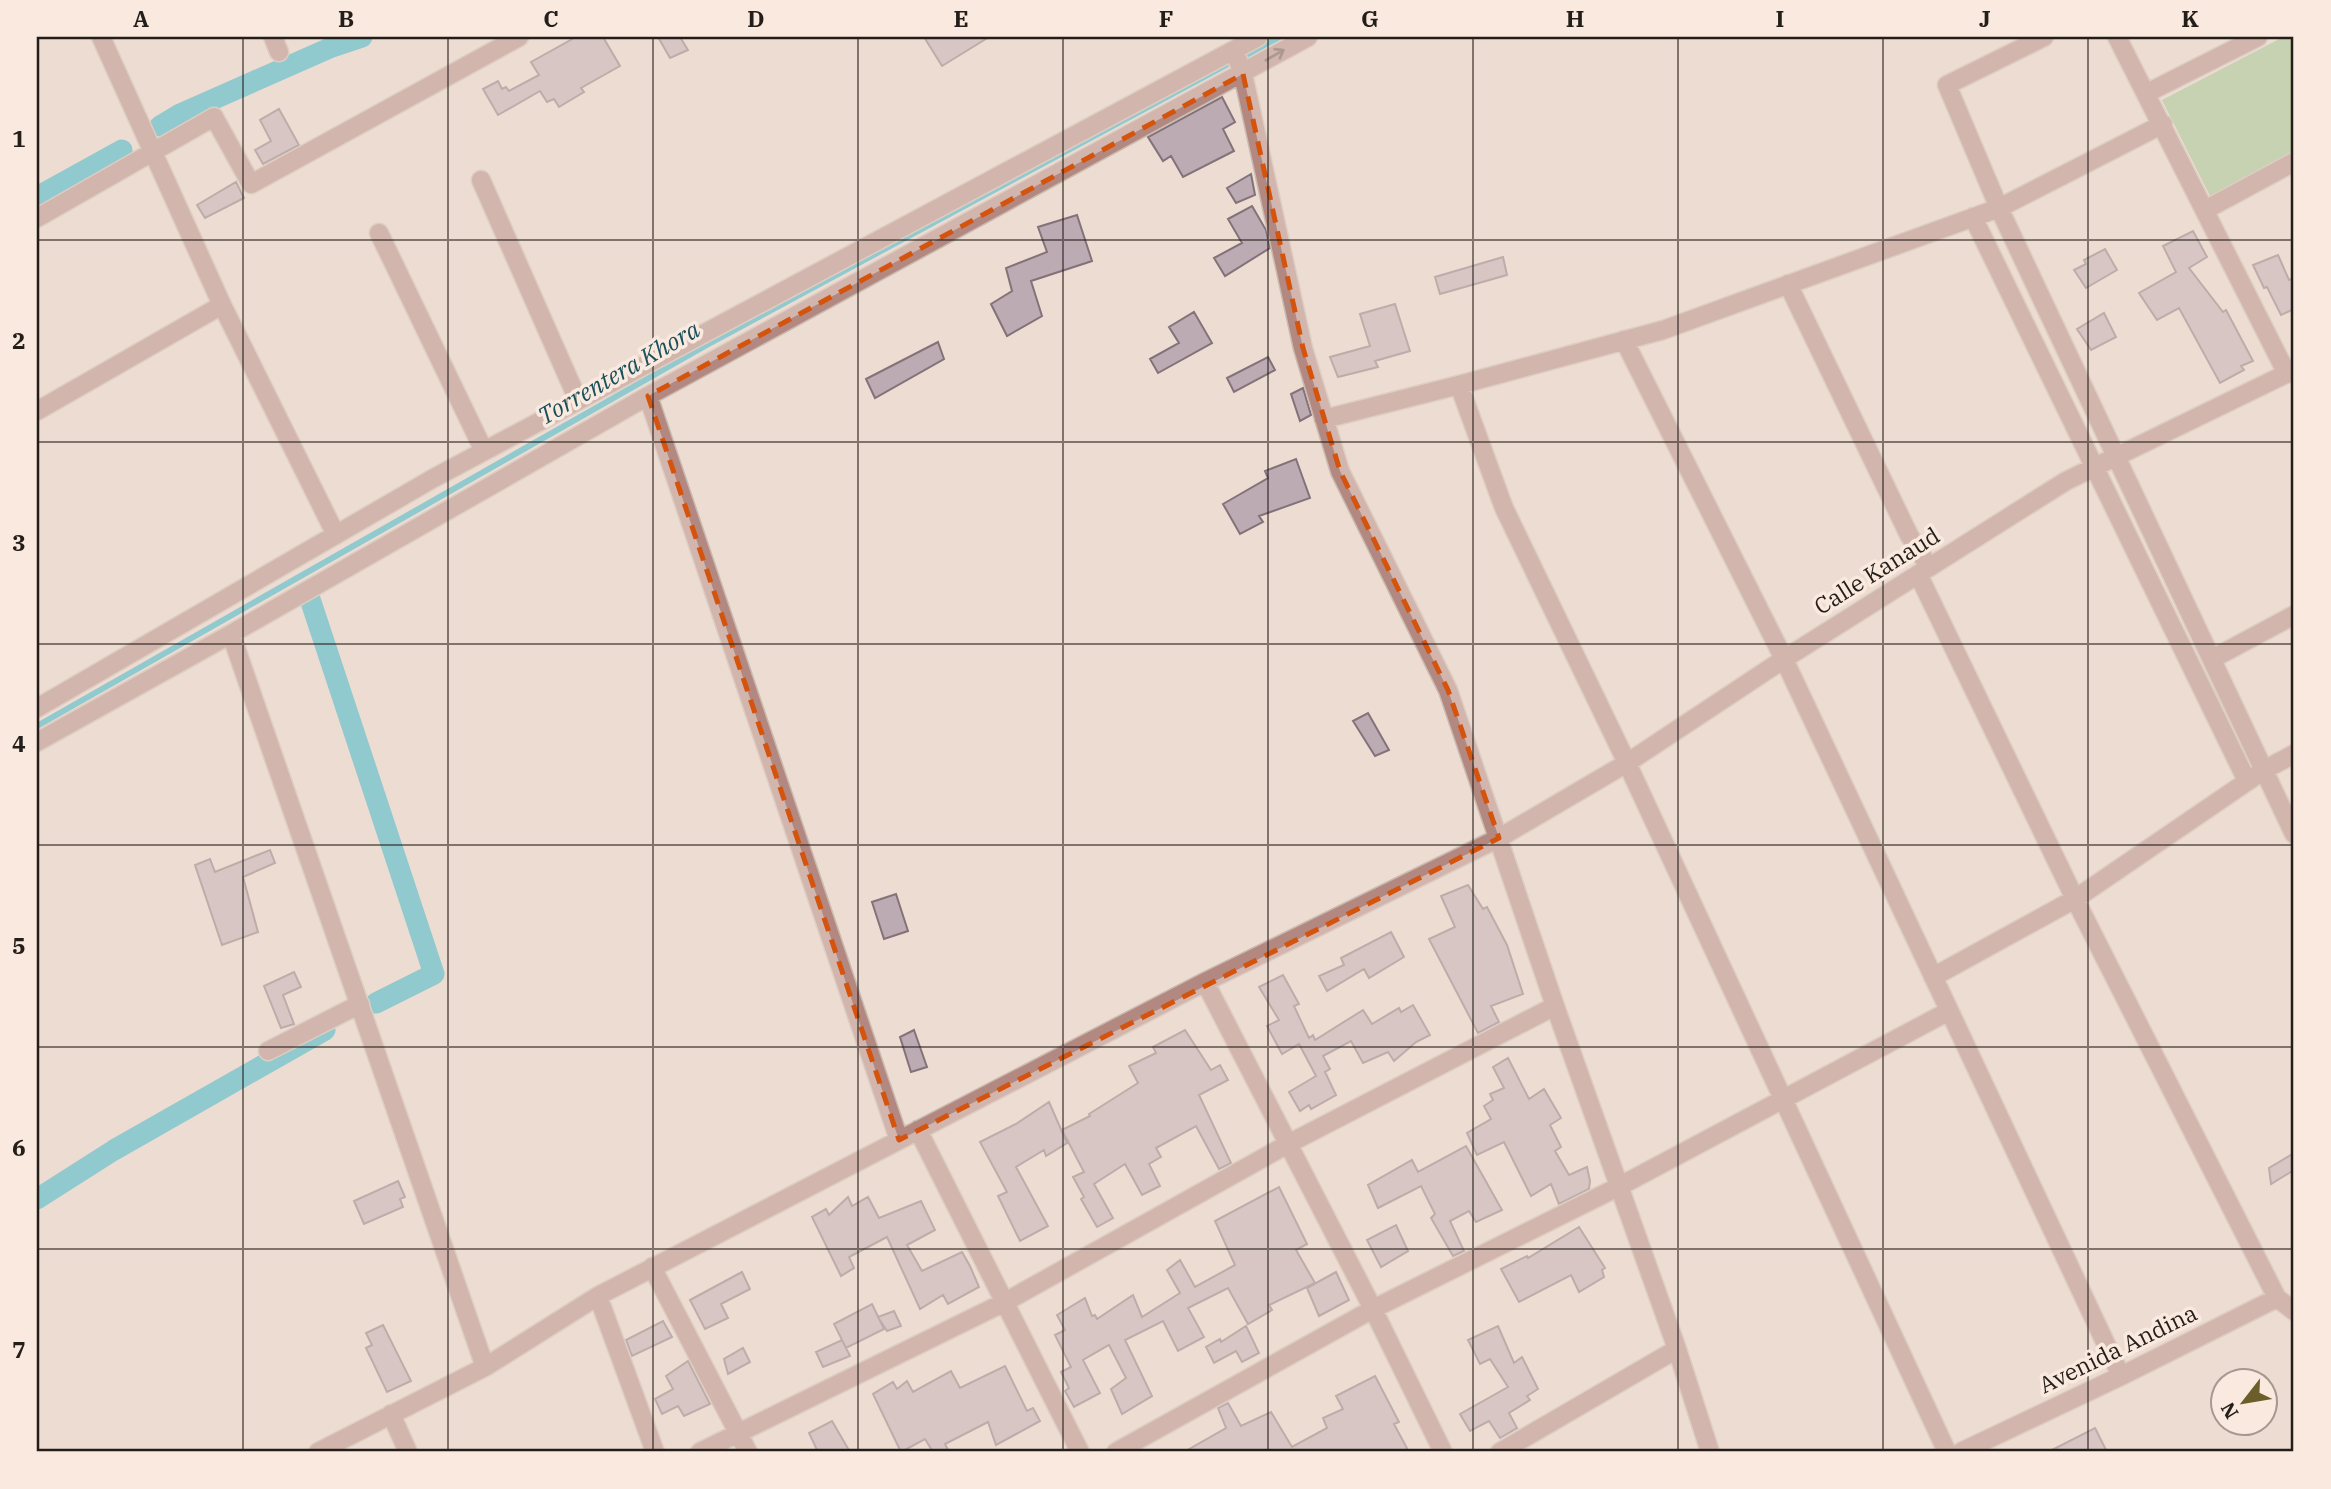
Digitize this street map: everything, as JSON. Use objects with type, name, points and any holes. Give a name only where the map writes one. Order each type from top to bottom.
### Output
[{"type":"street","points":[[101,37],[222,305],[336,535]]},
{"type":"street","points":[[37,218],[214,117],[251,184],[519,37]]},
{"type":"street","points":[[37,708],[484,451],[1258,37]]},
{"type":"street","points":[[37,741],[231,634],[648,396],[1308,37]]},
{"type":"street","points":[[2043,37],[1947,85],[1999,208],[2294,834]]},
{"type":"street","points":[[2117,37],[2291,372]]},
{"type":"street","points":[[2147,93],[2258,37]]},
{"type":"street","points":[[1234,50],[1243,74],[1303,348],[1340,471],[1448,690],[1555,1006],[1677,1349],[1710,1452]]},
{"type":"street","points":[[1324,419],[1663,330],[1999,208],[2162,124]]},
{"type":"street","points":[[2205,210],[2294,163]]},
{"type":"street","points":[[481,180],[579,400]]},
{"type":"street","points":[[1973,217],[2247,781]]},
{"type":"street","points":[[379,233],[484,451]]},
{"type":"street","points":[[1788,284],[1909,535],[2075,899],[2277,1298],[2294,1311]]},
{"type":"street","points":[[37,411],[222,305]]},
{"type":"street","points":[[1623,340],[1784,659],[2121,1376]]},
{"type":"street","name":"Calle Kanaud","points":[[317,1452],[485,1367],[598,1296],[1205,982],[1499,838],[1627,763],[1784,659],[2066,481],[2291,372]]},
{"type":"street","points":[[1459,385],[1504,508],[1627,763],[1947,1452]]},
{"type":"street","points":[[648,396],[899,1140]]},
{"type":"street","points":[[2212,659],[2294,615]]},
{"type":"street","points":[[231,634],[485,1367]]},
{"type":"street","points":[[1933,977],[2075,899],[2247,781],[2294,754]]},
{"type":"street","points":[[1205,982],[1373,1309],[1443,1452]]},
{"type":"street","points":[[268,1051],[360,1004]]},
{"type":"street","points":[[700,1452],[1005,1302],[1288,1144],[1555,1006]]},
{"type":"street","points":[[1116,1452],[1373,1309],[1620,1186],[1949,1011]]},
{"type":"street","points":[[918,1130],[1080,1452]]},
{"type":"street","points":[[652,1268],[748,1452]]},
{"type":"street","points":[[598,1296],[655,1452]]},
{"type":"street","name":"Avenida Andina","points":[[1961,1452],[2277,1298]]},
{"type":"street","points":[[1500,1452],[1677,1349]]},
{"type":"street","points":[[391,1414],[408,1452]]},
{"type":"highlighted area","points":[[1243,74],[1303,348],[1340,471],[1448,690],[1499,838],[899,1140],[648,396]]},
{"type":"green space","points":[[2283,37],[2294,37],[2294,151],[2210,196],[2162,100]]},
{"type":"building","points":[[576,37],[603,37],[620,66],[581,88],[584,92],[559,107],[554,99],[547,102],[540,91],[498,115],[483,89],[498,81],[502,89],[506,87],[509,91],[539,75],[531,62]]},
{"type":"building","points":[[658,37],[680,37],[688,50],[670,58]]},
{"type":"building","points":[[924,37],[989,37],[942,66]]},
{"type":"building","points":[[1222,97],[1235,122],[1223,129],[1234,151],[1183,177],[1171,156],[1163,161],[1148,137]]},
{"type":"building","points":[[279,109],[299,145],[263,164],[255,150],[271,141],[260,120]]},
{"type":"building","points":[[1251,174],[1255,195],[1236,203],[1227,188]]},
{"type":"building","points":[[236,182],[244,198],[205,218],[197,205]]},
{"type":"building","points":[[1252,206],[1266,230],[1270,248],[1225,276],[1214,258],[1242,243],[1228,219]]},
{"type":"building","points":[[1077,215],[1092,261],[1031,281],[1042,316],[1007,336],[991,304],[1012,291],[1006,268],[1047,252],[1038,227]]},
{"type":"building","points":[[2193,231],[2207,257],[2189,268],[2223,312],[2226,310],[2253,361],[2241,366],[2244,370],[2220,383],[2179,308],[2157,320],[2139,293],[2176,272],[2163,246]]},
{"type":"building","points":[[2105,249],[2117,270],[2086,288],[2074,270],[2086,264],[2084,260]]},
{"type":"building","points":[[2278,255],[2289,280],[2294,278],[2294,309],[2281,315],[2253,265]]},
{"type":"building","points":[[1503,257],[1507,275],[1440,294],[1435,277]]},
{"type":"building","points":[[1395,304],[1410,351],[1375,361],[1378,367],[1338,377],[1330,357],[1370,346],[1360,314]]},
{"type":"building","points":[[1194,312],[1212,343],[1158,373],[1150,359],[1179,343],[1169,327]]},
{"type":"building","points":[[2104,313],[2116,337],[2091,350],[2077,329]]},
{"type":"building","points":[[938,342],[944,359],[875,398],[866,379]]},
{"type":"building","points":[[1268,357],[1275,370],[1234,392],[1227,378]]},
{"type":"building","points":[[1303,388],[1311,415],[1300,421],[1291,394]]},
{"type":"building","points":[[1296,459],[1310,498],[1259,516],[1263,522],[1240,534],[1223,504],[1268,478],[1265,471]]},
{"type":"building","points":[[1368,713],[1389,750],[1375,756],[1353,721]]},
{"type":"building","points":[[270,850],[275,863],[243,877],[258,932],[222,945],[195,865],[210,859],[215,872]]},
{"type":"building","points":[[1468,885],[1483,909],[1487,907],[1507,945],[1523,994],[1491,1006],[1499,1022],[1478,1033],[1429,939],[1455,927],[1441,896]]},
{"type":"building","points":[[896,894],[908,931],[884,939],[872,902]]},
{"type":"building","points":[[1391,932],[1404,957],[1369,978],[1364,969],[1327,991],[1319,976],[1344,965],[1341,958]]},
{"type":"building","points":[[294,972],[301,987],[283,995],[294,1024],[281,1028],[264,986]]},
{"type":"building","points":[[1283,975],[1299,1004],[1294,1006],[1309,1038],[1313,1035],[1315,1040],[1363,1010],[1372,1024],[1399,1008],[1401,1012],[1413,1005],[1430,1035],[1416,1042],[1394,1061],[1388,1052],[1363,1063],[1351,1041],[1323,1056],[1330,1069],[1325,1072],[1336,1095],[1311,1109],[1309,1105],[1300,1111],[1289,1092],[1316,1076],[1299,1044],[1282,1054],[1267,1026],[1279,1020],[1259,987]]},
{"type":"building","points":[[914,1030],[927,1067],[911,1072],[900,1037]]},
{"type":"building","points":[[1185,1030],[1211,1070],[1220,1065],[1228,1080],[1199,1095],[1231,1163],[1219,1169],[1196,1126],[1156,1148],[1161,1157],[1149,1164],[1160,1186],[1142,1195],[1125,1164],[1094,1184],[1113,1218],[1097,1227],[1081,1199],[1084,1197],[1073,1177],[1084,1172],[1062,1130],[1090,1116],[1089,1114],[1138,1083],[1129,1066],[1156,1053],[1153,1047]]},
{"type":"building","points":[[1508,1058],[1529,1099],[1544,1089],[1561,1118],[1550,1125],[1561,1147],[1555,1151],[1569,1175],[1587,1167],[1589,1189],[1559,1204],[1551,1184],[1531,1196],[1504,1142],[1477,1155],[1467,1133],[1491,1119],[1484,1106],[1493,1100],[1490,1094],[1504,1088],[1493,1067]]},
{"type":"building","points":[[1049,1102],[1067,1143],[1046,1156],[1044,1150],[1016,1167],[1048,1226],[1020,1241],[998,1196],[1007,1192],[980,1142],[1016,1124]]},
{"type":"building","points":[[1466,1146],[1502,1210],[1476,1222],[1469,1211],[1450,1221],[1464,1251],[1453,1256],[1431,1218],[1435,1214],[1421,1186],[1378,1208],[1368,1185],[1412,1160],[1418,1172]]},
{"type":"building","points":[[2294,1153],[2294,1170],[2271,1184],[2269,1168]]},
{"type":"building","points":[[398,1181],[405,1197],[400,1199],[403,1207],[364,1224],[354,1201]]},
{"type":"building","points":[[1279,1187],[1307,1244],[1296,1250],[1315,1283],[1269,1305],[1272,1310],[1248,1324],[1228,1288],[1188,1308],[1204,1337],[1178,1351],[1163,1321],[1125,1340],[1152,1396],[1122,1414],[1111,1389],[1126,1378],[1109,1345],[1083,1360],[1100,1393],[1074,1407],[1065,1391],[1069,1388],[1061,1372],[1071,1367],[1055,1335],[1065,1330],[1057,1315],[1085,1298],[1092,1316],[1095,1315],[1097,1319],[1133,1295],[1142,1317],[1180,1293],[1167,1270],[1180,1260],[1195,1287],[1235,1265],[1215,1221]]},
{"type":"building","points":[[848,1197],[852,1206],[868,1197],[879,1218],[921,1201],[935,1230],[907,1245],[922,1271],[962,1252],[979,1287],[948,1304],[943,1295],[920,1309],[887,1237],[849,1257],[854,1268],[841,1276],[812,1217],[826,1209],[829,1215]]},
{"type":"building","points":[[1396,1225],[1408,1251],[1381,1267],[1367,1240]]},
{"type":"building","points":[[1579,1227],[1605,1268],[1602,1270],[1604,1277],[1579,1292],[1571,1275],[1519,1302],[1501,1269],[1527,1256],[1528,1258]]},
{"type":"building","points":[[742,1272],[750,1289],[721,1304],[728,1318],[705,1329],[690,1300]]},
{"type":"building","points":[[1336,1272],[1349,1300],[1319,1316],[1307,1288]]},
{"type":"building","points":[[872,1304],[884,1329],[846,1348],[834,1324]]},
{"type":"building","points":[[894,1311],[901,1326],[887,1331],[878,1317]]},
{"type":"building","points":[[663,1321],[672,1337],[632,1356],[626,1340]]},
{"type":"building","points":[[383,1325],[411,1381],[387,1392],[366,1348],[372,1345],[366,1333]]},
{"type":"building","points":[[1246,1326],[1259,1353],[1242,1362],[1236,1351],[1214,1363],[1206,1347],[1220,1339],[1221,1342]]},
{"type":"building","points":[[1498,1326],[1514,1363],[1522,1357],[1538,1389],[1527,1396],[1530,1400],[1509,1413],[1517,1428],[1500,1438],[1489,1421],[1470,1431],[1460,1414],[1508,1387],[1490,1359],[1480,1364],[1468,1340]]},
{"type":"building","points":[[842,1340],[850,1356],[823,1367],[816,1352]]},
{"type":"building","points":[[743,1348],[750,1362],[728,1374],[724,1359]]},
{"type":"building","points":[[688,1361],[710,1404],[684,1416],[678,1406],[662,1414],[655,1399],[673,1389],[666,1376]]},
{"type":"building","points":[[1005,1366],[1027,1411],[1033,1408],[1040,1421],[996,1445],[988,1422],[945,1444],[949,1452],[933,1452],[925,1439],[901,1452],[873,1394],[893,1382],[897,1389],[907,1381],[913,1392],[951,1371],[960,1388]]},
{"type":"building","points":[[1375,1376],[1399,1422],[1394,1424],[1409,1452],[1184,1452],[1226,1428],[1218,1408],[1228,1403],[1241,1426],[1271,1412],[1292,1447],[1327,1428],[1323,1418],[1343,1409],[1336,1396]]},
{"type":"building","points":[[832,1421],[850,1452],[818,1452],[809,1433]]},
{"type":"building","points":[[2095,1428],[2107,1452],[2048,1452]]},
{"type":"waterway","points":[[160,126],[180,114],[332,47],[362,37]]},
{"type":"waterway","name":"Torrentera Khora","points":[[1246,55],[1279,37]]},
{"type":"waterway","name":"Torrentera Khora","points":[[37,726],[712,342],[1226,65]]},
{"type":"waterway","points":[[37,197],[122,150]]},
{"type":"waterway","points":[[309,596],[434,974],[376,1003]]},
{"type":"waterway","points":[[37,1199],[114,1150],[325,1030]]}]
